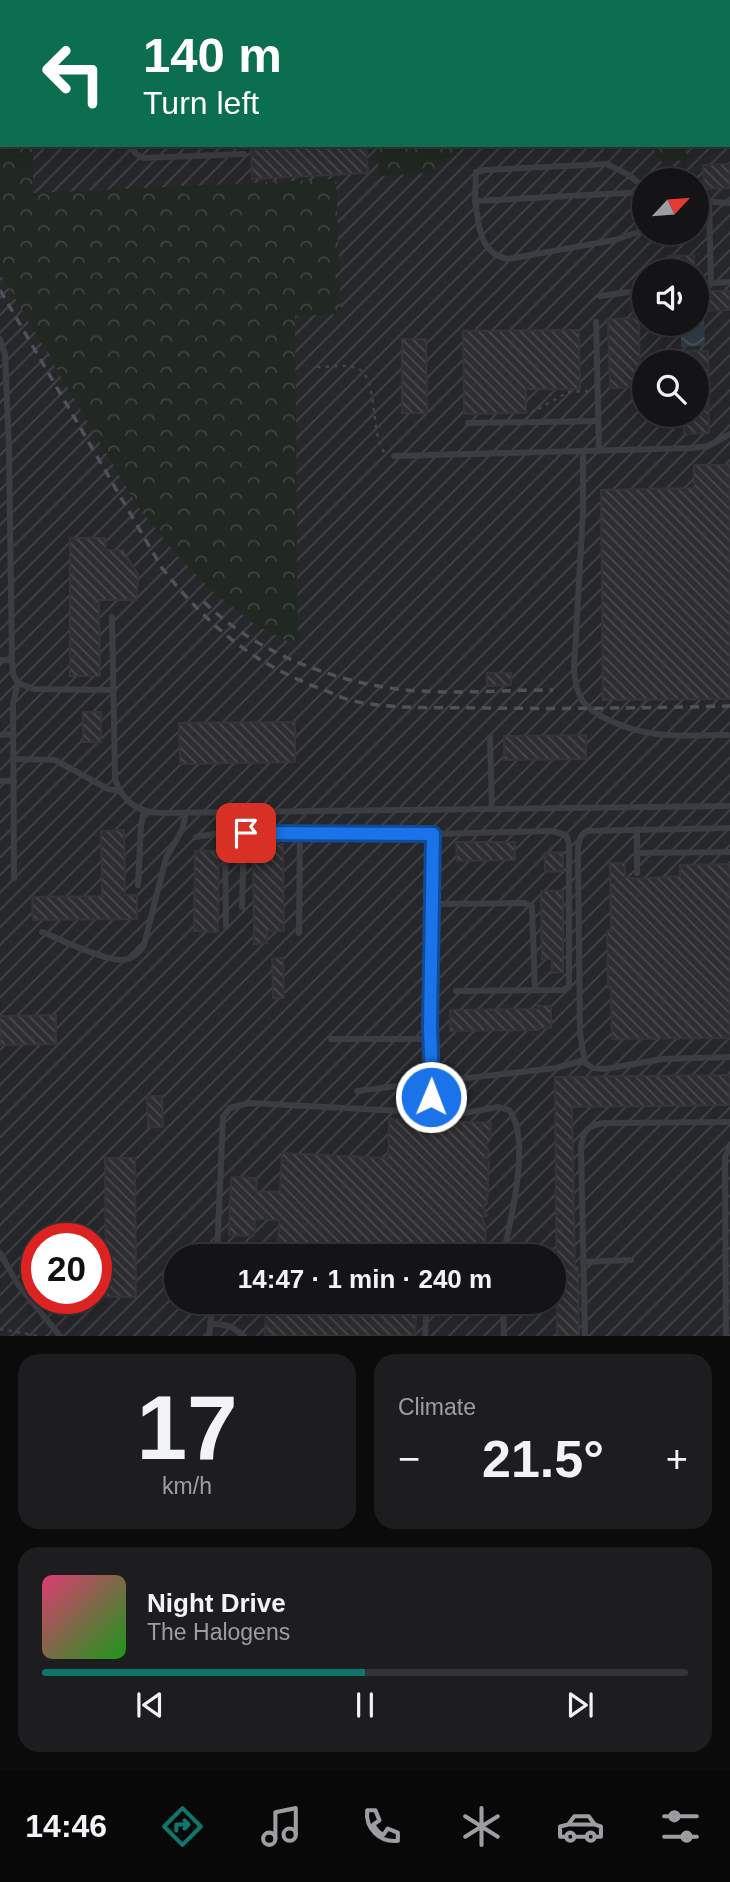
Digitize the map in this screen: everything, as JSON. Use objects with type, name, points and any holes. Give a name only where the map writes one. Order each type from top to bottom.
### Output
[{"type":"lane","points":[[131,147],[143,158],[244,154]]},
{"type":"lane","points":[[632,178],[607,164],[476,172],[475,201],[484,243],[495,255],[508,259],[615,240],[632,234]]},
{"type":"lane","points":[[475,201],[632,193]]},
{"type":"lane","points":[[730,203],[709,204],[710,284],[730,282]]},
{"type":"lane","points":[[600,296],[632,292]]},
{"type":"lane","points":[[596,322],[599,451]]},
{"type":"lane","points":[[0,339],[5,354],[9,449],[7,610],[13,674],[18,683],[33,689],[114,691]]},
{"type":"lane","points":[[468,424],[598,421]]},
{"type":"lane","points":[[394,456],[700,447],[716,443],[730,434]]},
{"type":"lane","points":[[0,449],[9,449]]},
{"type":"lane","points":[[583,451],[583,501],[574,659],[574,680],[581,700],[596,714],[636,732],[658,736],[728,735]]},
{"type":"lane","points":[[112,617],[115,769],[121,791],[129,803],[144,811],[186,813],[730,806]]},
{"type":"lane","points":[[0,660],[12,660]]},
{"type":"lane","points":[[15,878],[13,703],[18,683]]},
{"type":"lane","points":[[0,735],[13,734]]},
{"type":"lane","points":[[490,737],[492,809]]},
{"type":"lane","points":[[13,759],[55,760],[108,789],[121,791]]},
{"type":"lane","points":[[0,781],[14,781]]},
{"type":"lane","points":[[138,885],[144,811]]},
{"type":"lane","points":[[220,812],[220,833],[226,849],[226,927]]},
{"type":"lane","points":[[42,932],[117,960],[139,953],[144,945],[166,858],[182,830],[186,813]]},
{"type":"lane","points":[[730,828],[587,831],[579,840],[580,1033],[584,1060],[589,1066],[605,1069],[663,1059],[730,1057]]},
{"type":"lane","points":[[637,829],[637,873]]},
{"type":"lane","points":[[242,907],[244,834],[552,831],[566,835],[569,845],[570,985],[564,990],[456,991]]},
{"type":"lane","points":[[196,837],[220,833]]},
{"type":"lane","points":[[299,933],[300,833]]},
{"type":"lane","points":[[429,1112],[432,1082],[430,1039],[433,834]]},
{"type":"lane","points":[[637,853],[730,852]]},
{"type":"lane","points":[[432,904],[524,903],[532,906],[535,990]]},
{"type":"lane","points":[[331,1040],[430,1039]]},
{"type":"lane","points":[[358,1091],[556,1068],[584,1060]]},
{"type":"lane","points":[[217,1244],[223,1117],[230,1108],[249,1103],[465,1114],[498,1107],[509,1110],[516,1120],[519,1138],[516,1191],[505,1244]]},
{"type":"lane","points":[[585,1336],[582,1148],[586,1130],[604,1123],[730,1122]]},
{"type":"lane","points":[[726,1336],[725,1157],[730,1147]]},
{"type":"lane","points":[[0,1253],[19,1286],[60,1336]]},
{"type":"lane","points":[[583,1262],[631,1261]]},
{"type":"lane","points":[[209,1336],[211,1314]]},
{"type":"lane","points":[[425,1336],[426,1314]]},
{"type":"lane","points":[[503,1314],[504,1336]]},
{"type":"lane","points":[[210,1323],[230,1326],[244,1336]]},
{"type":"path","points":[[317,367],[360,369],[368,381],[380,448],[384,453],[394,456]]},
{"type":"path","points":[[524,422],[524,417],[568,392],[598,391]]},
{"type":"path","points":[[0,1329],[40,1336]]},
{"type":"shaded area","points":[[0,147],[730,147],[730,1336],[0,1336]]},
{"type":"green space","points":[[0,147],[33,147],[33,193],[336,179],[341,314],[295,316],[298,646],[257,626],[211,590],[178,556],[138,507],[0,273]]},
{"type":"green space","points":[[377,147],[463,147],[429,173],[379,176]]},
{"type":"green space","points":[[651,147],[686,147],[687,160],[662,162]]},
{"type":"water","points":[[681,336],[705,336],[705,346],[681,347]]},
{"type":"building","points":[[366,147],[368,173],[252,179],[251,150]]},
{"type":"building","points":[[730,164],[730,188],[709,189],[709,168],[703,168],[703,165]]},
{"type":"building","points":[[694,255],[694,259],[667,259],[667,256]]},
{"type":"building","points":[[709,291],[730,291],[730,310],[709,311]]},
{"type":"building","points":[[632,318],[632,336],[639,336],[639,350],[632,350],[632,387],[610,388],[608,319]]},
{"type":"building","points":[[579,330],[580,389],[526,389],[526,413],[464,414],[463,331]]},
{"type":"building","points":[[402,339],[426,339],[427,413],[402,413]]},
{"type":"building","points":[[684,427],[709,427],[709,433],[684,434]]},
{"type":"building","points":[[694,465],[730,465],[730,699],[603,700],[601,490],[694,488]]},
{"type":"building","points":[[70,538],[105,538],[106,550],[123,550],[138,574],[137,600],[99,600],[100,676],[70,676]]},
{"type":"building","points":[[487,673],[511,673],[511,685],[487,686]]},
{"type":"building","points":[[83,712],[101,712],[101,742],[83,742]]},
{"type":"building","points":[[295,722],[295,762],[180,764],[179,723]]},
{"type":"building","points":[[586,735],[586,759],[504,760],[504,736]]},
{"type":"building","points":[[124,830],[125,895],[137,895],[137,919],[33,920],[32,897],[102,896],[101,831]]},
{"type":"building","points":[[456,842],[515,842],[515,860],[457,861]]},
{"type":"building","points":[[253,844],[283,844],[284,931],[267,931],[267,943],[254,944]]},
{"type":"building","points":[[195,851],[219,851],[218,932],[194,931]]},
{"type":"building","points":[[563,852],[563,871],[545,872],[545,853]]},
{"type":"building","points":[[610,863],[625,863],[625,877],[636,879],[680,876],[680,865],[730,864],[730,1038],[612,1039],[607,931],[611,931]]},
{"type":"building","points":[[541,891],[563,891],[563,972],[552,973],[552,959],[542,959]]},
{"type":"building","points":[[283,958],[284,998],[273,998],[272,959]]},
{"type":"building","points":[[538,1006],[551,1006],[551,1028],[450,1031],[450,1010],[538,1009]]},
{"type":"building","points":[[56,1015],[56,1044],[0,1045],[0,1016]]},
{"type":"building","points":[[730,1075],[730,1105],[572,1107],[579,1336],[557,1336],[557,1314],[566,1314],[566,1244],[556,1244],[555,1077]]},
{"type":"building","points":[[147,1096],[162,1096],[163,1127],[148,1127]]},
{"type":"building","points":[[389,1119],[491,1123],[490,1141],[485,1144],[490,1153],[485,1155],[489,1163],[487,1204],[483,1207],[487,1215],[482,1218],[486,1227],[485,1244],[278,1244],[279,1220],[255,1219],[254,1236],[229,1235],[231,1177],[257,1178],[256,1191],[280,1192],[282,1153],[388,1158]]},
{"type":"building","points":[[105,1158],[135,1158],[136,1297],[112,1297],[112,1223],[105,1223]]},
{"type":"building","points":[[266,1314],[416,1314],[415,1336],[265,1336]]},
{"type":"railway","points":[[0,290],[162,568],[215,626],[254,656],[275,668],[346,699],[385,706],[730,706]]},
{"type":"railway","points":[[204,602],[246,635],[269,649],[319,670],[371,685],[416,691],[553,690]]},
{"type":"route","points":[[246,833],[433,834],[431,1097]]}]
